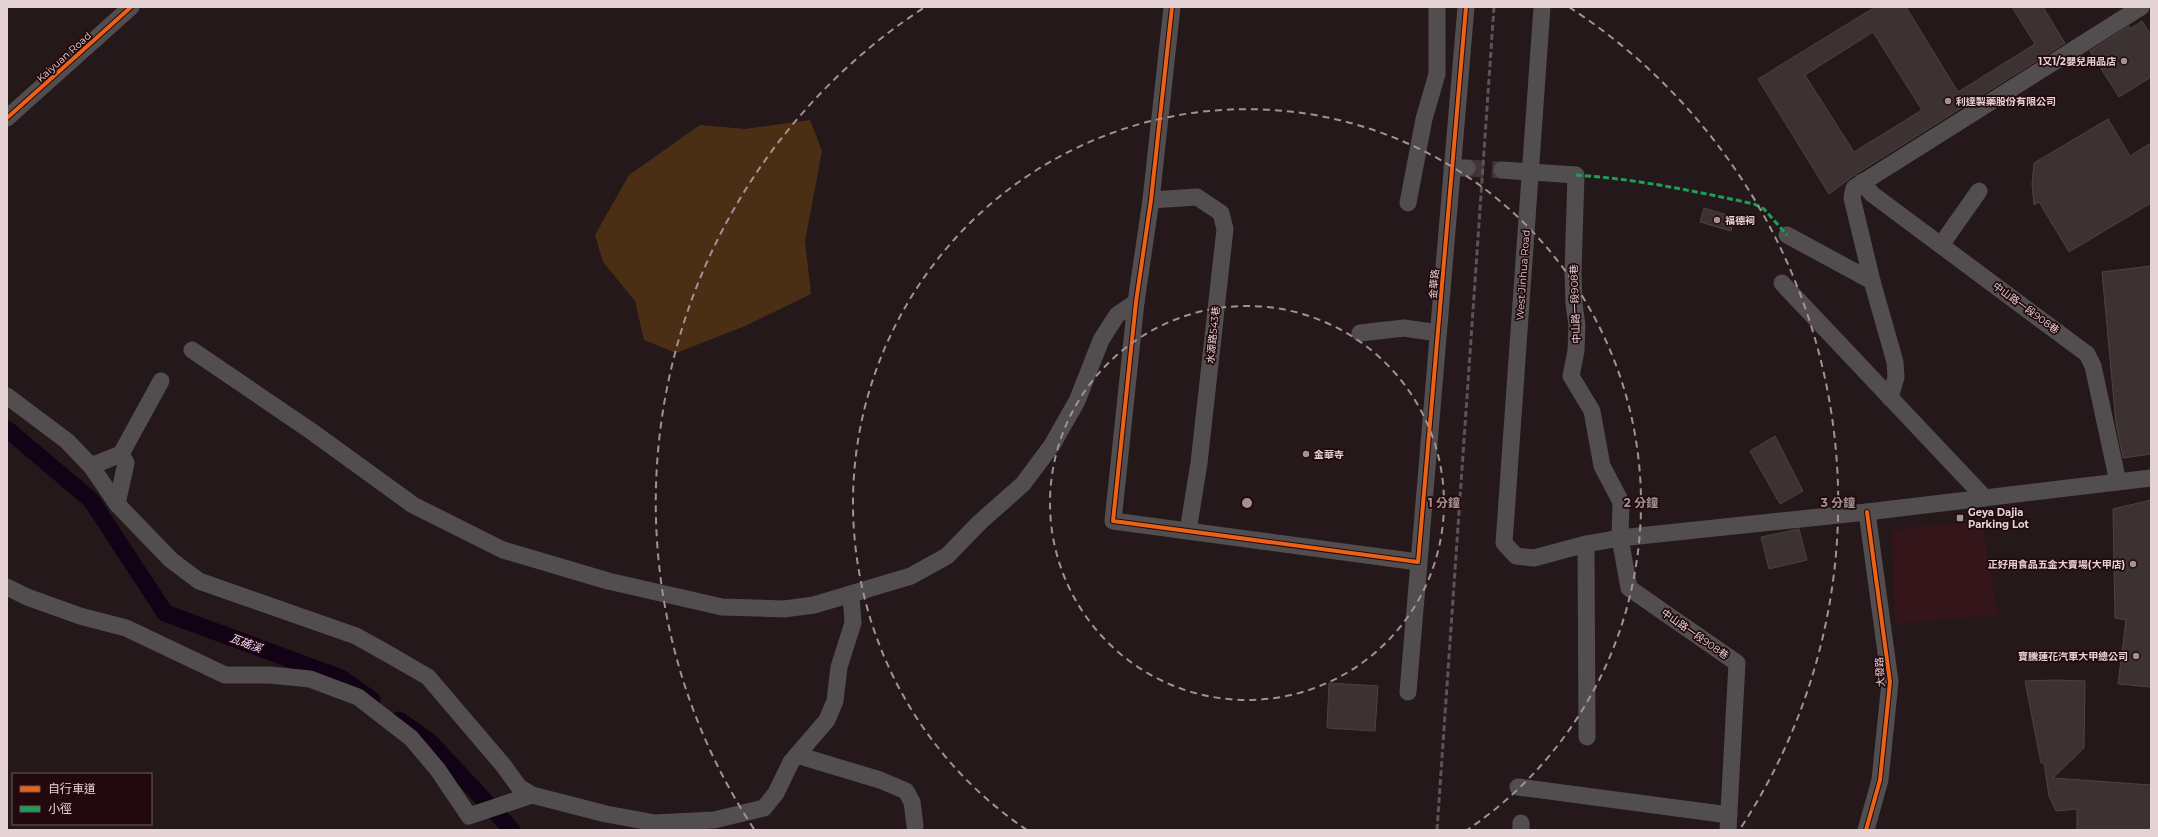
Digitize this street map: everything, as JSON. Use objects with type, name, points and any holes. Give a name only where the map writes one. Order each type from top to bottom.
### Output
[{"type":"street","name":"Kaiyuan Road","points":[[7,118],[131,7]]},
{"type":"street","points":[[1172,7],[1151,200],[1136,302],[1113,521],[1418,562]]},
{"type":"street","points":[[1408,203],[1424,119],[1438,74],[1437,7]]},
{"type":"street","name":"金華路","points":[[1408,692],[1438,333],[1459,168],[1466,7]]},
{"type":"street","name":"West Jinhua Road","points":[[1542,7],[1504,543],[1516,556],[1534,558],[1586,544]]},
{"type":"street","points":[[1890,398],[1896,370],[1872,281],[1852,194],[1854,188],[2141,7]]},
{"type":"street","points":[[1502,170],[1530,171]]},
{"type":"street","name":"中山路一段908巷","points":[[1518,787],[1729,822],[1737,663],[1629,588],[1620,538],[1621,502],[1602,466],[1592,411],[1571,376],[1576,351],[1577,325],[1574,304],[1573,272],[1576,175],[1530,171]]},
{"type":"street","name":"中山路一段908巷","points":[[1862,182],[1872,194],[2087,354],[2093,366],[2118,482]]},
{"type":"street","points":[[1941,246],[1978,191]]},
{"type":"street","name":"水源路543巷","points":[[1151,200],[1197,197],[1221,213],[1225,229],[1199,463],[1188,531]]},
{"type":"street","points":[[1787,235],[1872,281]]},
{"type":"street","points":[[1782,283],[1985,498]]},
{"type":"street","points":[[192,350],[311,431],[413,505],[503,550],[608,581],[722,607],[784,609],[814,605],[911,576],[947,556],[979,523],[1023,484],[1052,445],[1070,413],[1101,340],[1117,315],[1136,302]]},
{"type":"street","points":[[1360,333],[1404,328],[1438,333]]},
{"type":"street","points":[[91,466],[121,454],[161,380]]},
{"type":"street","points":[[7,396],[67,441],[91,466],[116,504],[171,560],[199,581],[356,636],[428,677],[503,765],[519,787],[532,795],[655,823],[714,820],[764,808],[776,793],[791,762],[827,720],[834,700],[839,667],[853,623],[851,594]]},
{"type":"street","points":[[116,504],[126,463],[121,454]]},
{"type":"street","points":[[1587,737],[1586,544],[1620,538],[1868,512],[2151,478]]},
{"type":"street","name":"大發路","points":[[1866,830],[1880,780],[1890,682],[1868,512]]},
{"type":"street","points":[[7,587],[27,597],[80,616],[126,628],[225,675],[270,675],[310,680],[358,697],[411,738],[438,770],[469,816],[532,795]]},
{"type":"street","points":[[797,755],[880,780],[906,791],[912,802],[915,826]]},
{"type":"shaded area","points":[[810,120],[822,151],[805,241],[811,294],[745,326],[676,353],[644,340],[635,301],[603,262],[595,235],[629,175],[700,125],[745,129]]},
{"type":"shaded area","points":[[1982,522],[1998,615],[1895,624],[1892,531],[1926,525]]},
{"type":"building","name":"利達製藥股份有限公司","points":[[1875,7],[1906,7],[1958,92],[2035,44],[2012,7],[2043,7],[2065,43],[1856,174],[1829,194],[1758,79]],"holes":[[[1873,32],[1922,110],[1854,152],[1805,75]]]},
{"type":"building","name":"1又1/2嬰兒用品店","points":[[2142,21],[2151,35],[2151,77],[2119,97],[2090,51],[2129,26],[2130,29]]},
{"type":"building","points":[[2108,119],[2130,156],[2151,143],[2151,203],[2069,252],[2039,202],[2034,205],[2032,184],[2034,163]]},
{"type":"building","name":"福德祠","points":[[1704,208],[1734,217],[1731,231],[1700,222]]},
{"type":"building","points":[[2151,266],[2151,454],[2123,458],[2116,424],[2102,272]]},
{"type":"building","points":[[1775,436],[1803,491],[1780,504],[1750,451]]},
{"type":"building","name":"正好用食品五金大賣場(大甲店)","points":[[2151,500],[2151,687],[2118,684],[2126,620],[2115,618],[2113,509]]},
{"type":"building","points":[[1799,529],[1807,560],[1769,569],[1761,537]]},
{"type":"building","points":[[2025,681],[2085,681],[2084,748],[2053,778],[2151,785],[2151,830],[2077,830],[2077,809],[2056,811],[2049,796],[2044,763],[2041,763]]},
{"type":"building","points":[[1329,683],[1378,686],[1375,731],[1327,728]]},
{"type":"waterway","name":"瓦磘溪","points":[[7,429],[91,500],[165,613],[341,678],[372,700]]},
{"type":"waterway","name":"瓦磘溪","points":[[399,720],[430,742],[512,830]]},
{"type":"tunnel","points":[[1467,168],[1502,170]]},
{"type":"railway","points":[[1437,830],[1494,7]]},
{"type":"marked path","points":[[1576,175],[1621,179],[1687,190],[1754,204],[1764,209],[1787,235]]},
{"type":"cycle path","points":[[7,118],[131,7]]},
{"type":"cycle path","points":[[1172,7],[1151,200],[1136,302],[1113,521],[1418,562],[1466,7]]},
{"type":"cycle path","points":[[1866,830],[1880,780],[1890,682],[1867,512]]},
{"type":"place","name":"1又1/2嬰兒用品店","points":[[2124,61]]},
{"type":"place","name":"利達製藥股份有限公司","points":[[1948,101]]},
{"type":"place","name":"福德祠","points":[[1717,220]]},
{"type":"place","name":"金華寺","points":[[1306,454]]},
{"type":"place","name":"Geya Dajia Parking Lot","points":[[1960,518]]},
{"type":"place","name":"正好用食品五金大賣場(大甲店)","points":[[2133,564]]},
{"type":"place","name":"寶騰蓮花汽車大甲總公司","points":[[2136,656]]}]
